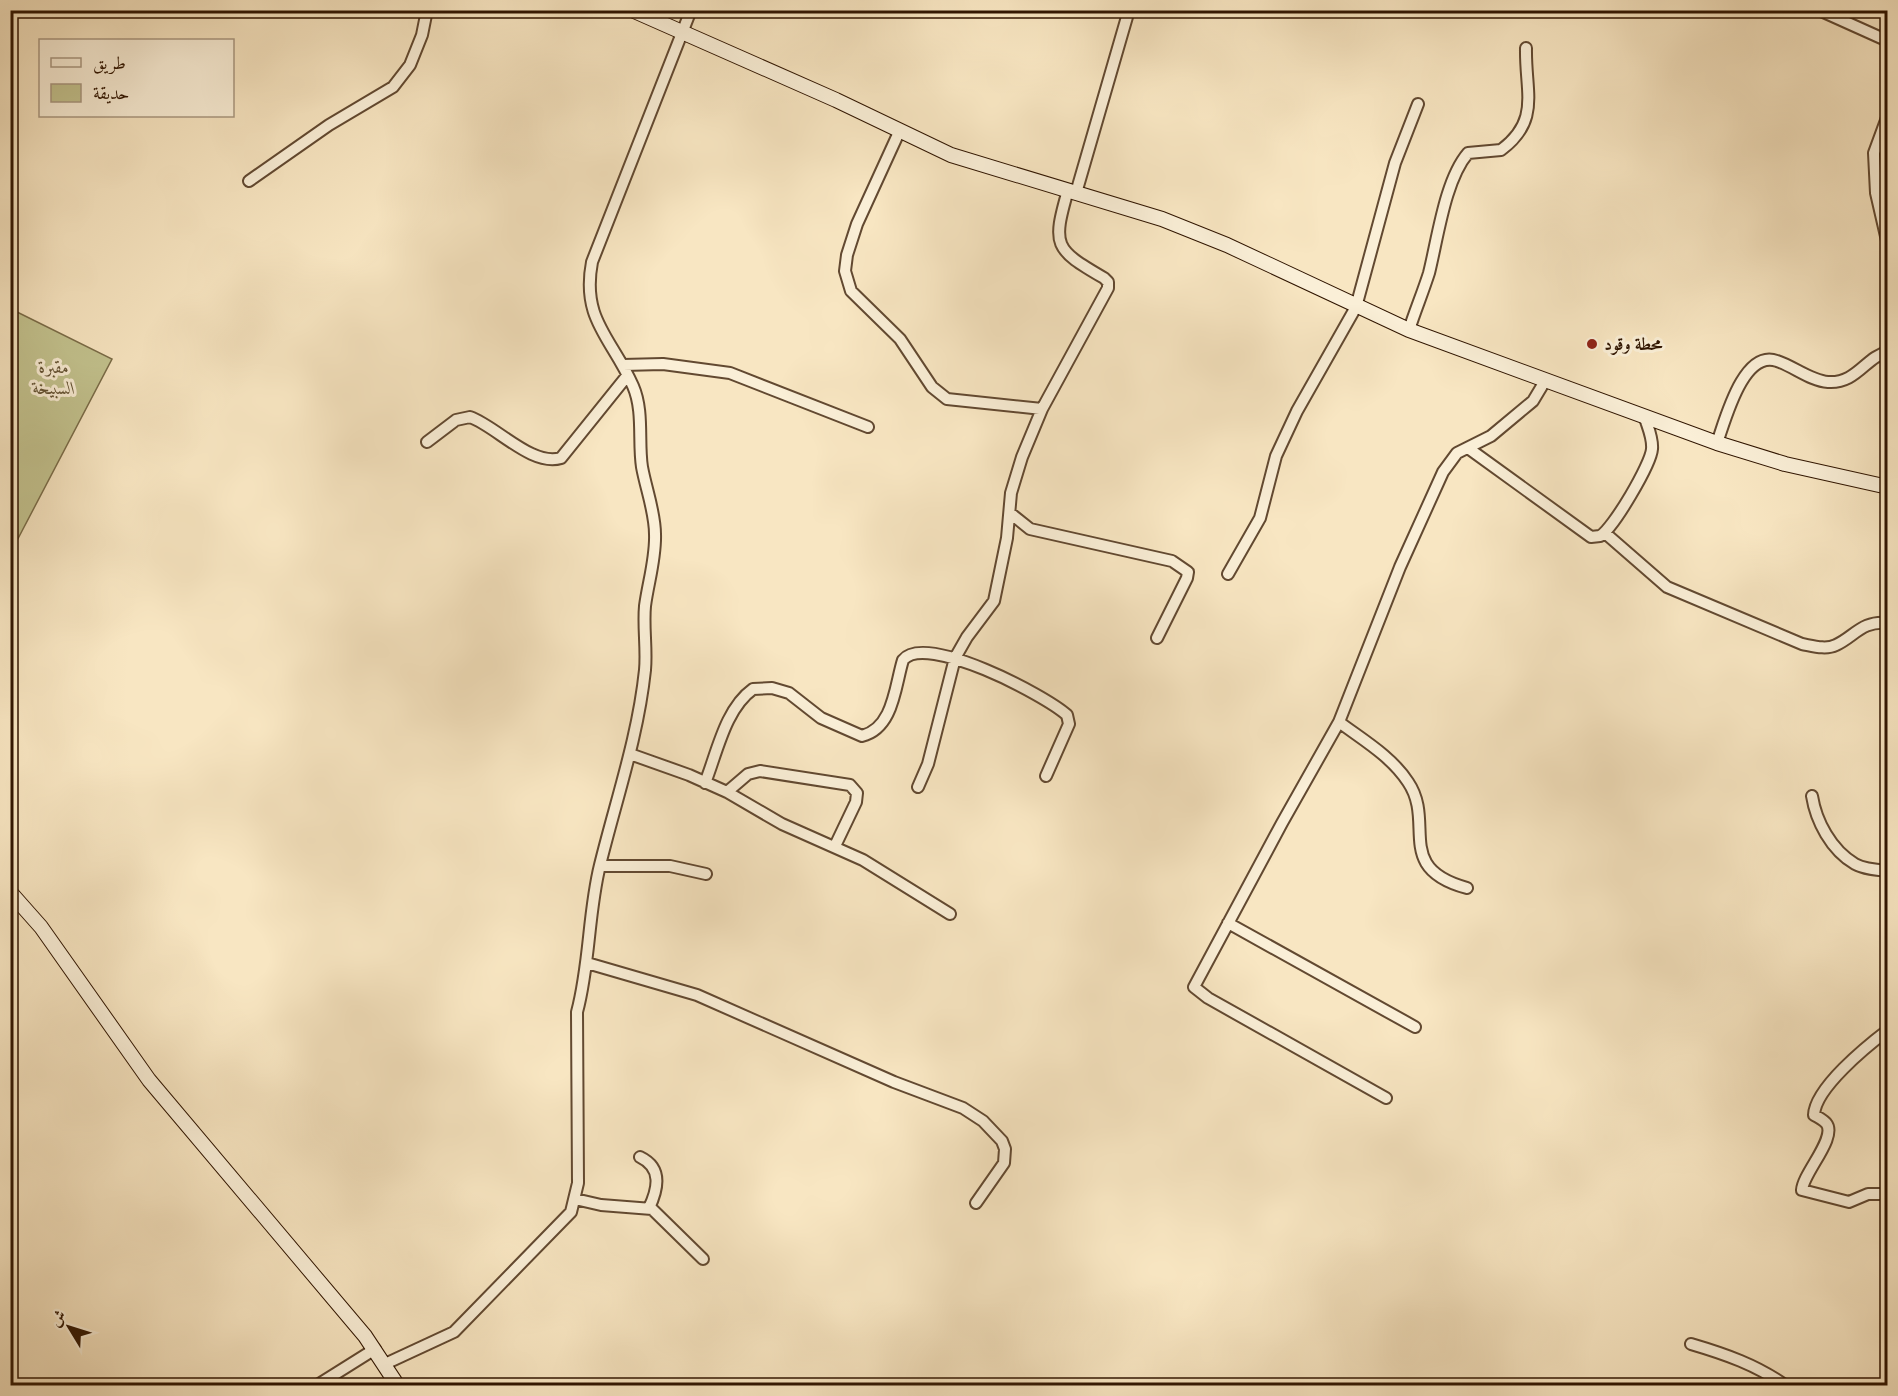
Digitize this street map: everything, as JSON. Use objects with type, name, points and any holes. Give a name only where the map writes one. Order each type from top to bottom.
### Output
[{"type":"street","points":[[249,181],[329,125],[393,87],[410,65],[422,35],[427,10]]},
{"type":"street","points":[[632,10],[951,155],[1161,219],[1227,245],[1356,308],[1409,330],[1717,443],[1785,464],[1887,487]]},
{"type":"street","points":[[385,1364],[454,1332],[571,1212],[575,1199],[578,1183],[575,1031],[600,866],[630,754],[645,670],[644,616],[655,535],[642,467],[638,402],[622,365],[597,323],[589,297],[588,283],[592,262],[692,10]]},
{"type":"street","points":[[918,787],[928,764],[955,658],[967,637],[994,601],[1015,477],[1042,409],[1108,288],[1108,282],[1104,278],[1068,256],[1061,247],[1059,229],[1129,10]]},
{"type":"street","points":[[1819,10],[1887,41]]},
{"type":"street","points":[[1409,330],[1428,276],[1454,180],[1462,160],[1468,153],[1501,150],[1524,127],[1528,102],[1526,48]]},
{"type":"street","points":[[1228,574],[1260,518],[1276,456],[1297,411],[1356,308],[1395,164],[1418,104]]},
{"type":"street","points":[[1887,114],[1875,153],[1876,193],[1887,245]]},
{"type":"street","points":[[900,130],[857,224],[845,271],[851,291],[900,339],[932,387],[946,399],[1042,409]]},
{"type":"street","points":[[1717,443],[1738,384],[1755,364],[1774,359],[1829,382],[1858,374],[1880,353],[1887,352]]},
{"type":"street","points":[[622,365],[663,364],[730,373],[868,427]]},
{"type":"street","points":[[426,442],[456,420],[470,417],[535,454],[551,459],[561,458],[627,376]]},
{"type":"street","points":[[1386,1098],[1198,992],[1194,987],[1339,722],[1400,567],[1449,460],[1491,436],[1533,401],[1545,381]]},
{"type":"street","points":[[1468,448],[1591,537],[1605,533],[1652,451],[1652,439],[1645,418]]},
{"type":"street","points":[[1010,513],[1030,529],[1172,561],[1184,566],[1188,572],[1187,578],[1157,638]]},
{"type":"street","points":[[1605,533],[1667,587],[1802,644],[1819,648],[1836,646],[1856,629],[1878,622],[1887,623]]},
{"type":"street","points":[[705,783],[736,707],[753,689],[772,688],[789,693],[821,718],[862,736],[873,732],[887,714],[907,655],[917,653],[955,658],[1006,677],[1067,715],[1069,723],[1046,776]]},
{"type":"street","points":[[1339,722],[1388,759],[1410,784],[1418,812],[1422,858],[1427,866],[1452,884],[1467,888]]},
{"type":"street","points":[[630,754],[727,792],[782,824],[863,860],[950,914]]},
{"type":"street","points":[[727,792],[748,774],[760,771],[850,785],[857,793],[856,802],[835,846]]},
{"type":"street","points":[[1812,796],[1816,818],[1845,857],[1856,865],[1887,871]]},
{"type":"street","points":[[600,866],[669,866],[706,874]]},
{"type":"street","points":[[10,892],[40,927],[149,1080],[375,1349],[398,1386]]},
{"type":"street","points":[[1228,923],[1415,1027]]},
{"type":"street","points":[[587,963],[696,995],[894,1082],[963,1108],[983,1121],[1002,1141],[1005,1149],[1004,1163],[976,1203]]},
{"type":"street","points":[[1887,1030],[1836,1075],[1816,1104],[1814,1115],[1827,1124],[1828,1135],[1803,1181],[1802,1190],[1849,1202],[1868,1194],[1887,1194]]},
{"type":"street","points":[[640,1157],[654,1167],[657,1179],[657,1188],[649,1208]]},
{"type":"street","points":[[575,1199],[601,1205],[649,1208],[703,1259]]},
{"type":"street","points":[[1691,1344],[1729,1356],[1770,1374],[1786,1386]]},
{"type":"street","points":[[316,1386],[375,1349]]},
{"type":"green space","name":"مقبرة السبيخة","points":[[11,309],[112,359],[11,552]]},
{"type":"place","name":"محطة وقود","points":[[1592,344]]}]
